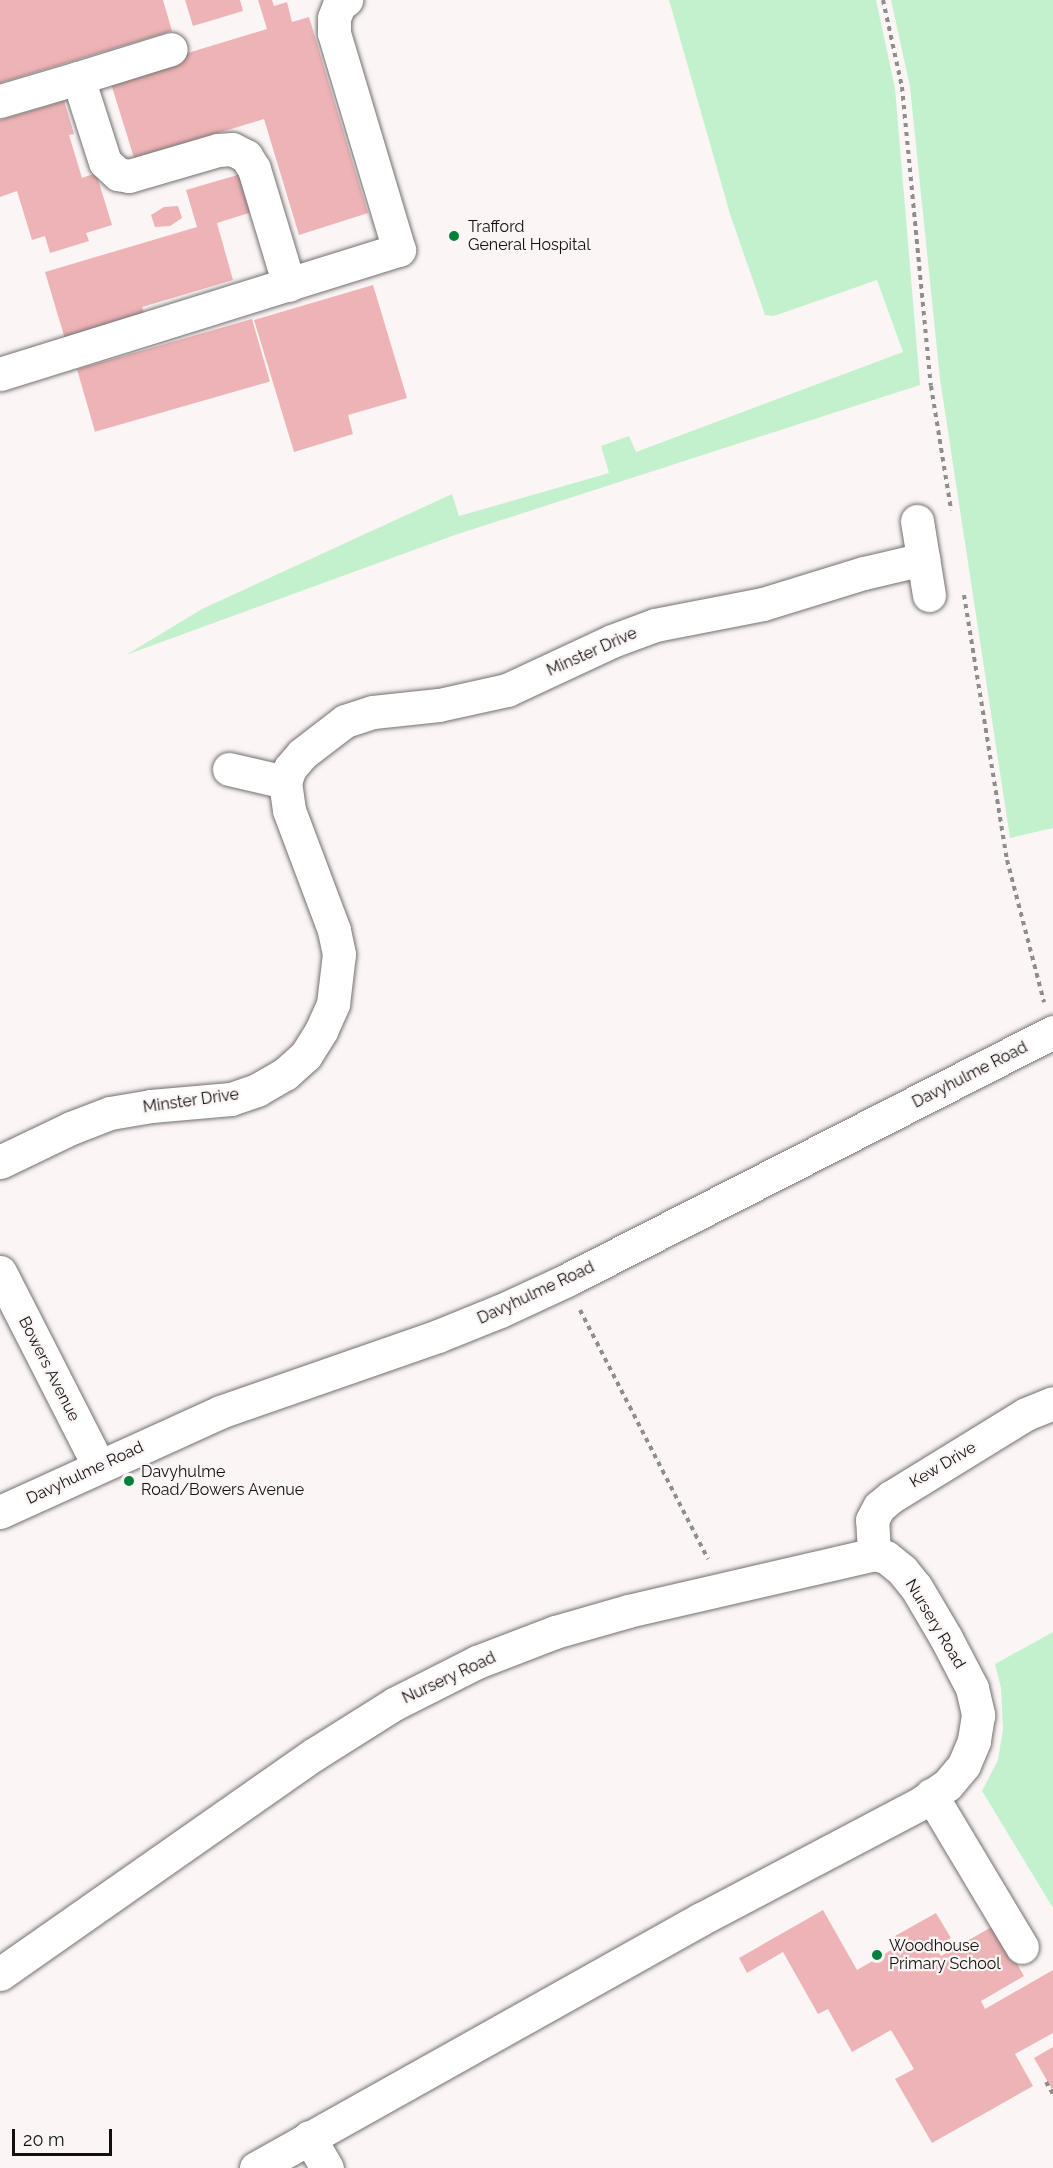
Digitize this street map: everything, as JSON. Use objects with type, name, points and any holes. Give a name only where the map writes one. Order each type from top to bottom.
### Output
[{"type":"street","points":[[1,371],[399,250],[334,33],[334,18],[339,5],[346,0]]},
{"type":"street","points":[[0,101],[171,48]]},
{"type":"street","points":[[78,78],[105,162],[109,169],[118,174],[129,176],[218,150],[232,149],[246,156],[254,169],[289,285]]},
{"type":"street","points":[[916,521],[929,595]]},
{"type":"street","name":"Minster Drive","points":[[0,1162],[71,1128],[110,1113],[151,1106],[231,1099],[257,1090],[285,1074],[306,1056],[333,1004],[339,954],[334,930],[289,810],[285,782],[290,768],[302,754],[345,721],[373,712],[439,705],[507,690],[612,641],[655,625],[763,604],[864,573],[923,559]]},
{"type":"street","points":[[229,769],[285,782]]},
{"type":"street","name":"Davyhulme Road","points":[[0,1512],[220,1412],[438,1336],[565,1281],[1052,1033]]},
{"type":"street","name":"Bowers Avenue","points":[[0,1272],[99,1466]]},
{"type":"street","name":"Kew Drive","points":[[874,1554],[872,1520],[879,1507],[891,1497],[1026,1414],[1053,1403]]},
{"type":"street","name":"Nursery Road","points":[[0,1974],[313,1755],[394,1704],[477,1662],[555,1632],[628,1611],[874,1554],[886,1557],[902,1570],[916,1587],[972,1688],[978,1715],[974,1741],[964,1765],[947,1785],[701,1919],[256,2168]]},
{"type":"street","points":[[931,1795],[1022,1947]]},
{"type":"street","points":[[309,2137],[327,2168]]},
{"type":"path","points":[[883,0],[902,87],[931,386],[951,513]]},
{"type":"path","points":[[964,594],[1006,860],[1052,1033]]},
{"type":"path","points":[[565,1281],[724,1589]]},
{"type":"path","points":[[1046,2082],[1053,2094]]},
{"type":"green space","points":[[669,0],[876,0],[895,88],[920,385],[455,535],[126,655],[202,609],[452,494],[459,516],[609,473],[601,446],[629,436],[636,452],[903,352],[877,280],[774,316],[765,315],[730,214]]},
{"type":"green space","points":[[891,0],[1053,0],[1053,828],[1010,838],[940,379],[910,87]]},
{"type":"green space","points":[[1053,1632],[1053,1908],[982,1791],[998,1760],[1003,1729],[1001,1688],[995,1664]]},
{"type":"building","points":[[0,0],[163,0],[172,31],[0,83]]},
{"type":"building","points":[[185,0],[240,0],[243,11],[193,26]]},
{"type":"building","points":[[258,0],[272,0],[274,6],[287,2],[292,22],[309,17],[368,213],[299,235],[264,119],[134,158],[109,77],[267,29]]},
{"type":"building","points":[[64,101],[74,134],[69,135],[82,178],[96,173],[112,225],[86,233],[89,241],[50,253],[45,236],[32,240],[17,191],[0,197],[0,120]]},
{"type":"building","points":[[241,174],[252,212],[217,223],[233,280],[142,307],[145,315],[65,339],[45,272],[197,227],[186,190]]},
{"type":"building","points":[[178,206],[182,218],[170,226],[155,227],[151,215],[164,207]]},
{"type":"building","points":[[373,285],[407,398],[348,415],[353,434],[294,452],[254,320]]},
{"type":"building","points":[[252,319],[270,381],[95,432],[77,369]]},
{"type":"building","points":[[823,1910],[857,1970],[900,1945],[895,1936],[936,1913],[951,1938],[935,1947],[941,1956],[995,1925],[1024,1976],[981,2001],[985,2009],[1053,1970],[1053,2033],[1015,2054],[1033,2086],[932,2143],[895,2079],[914,2069],[891,2030],[852,2052],[828,2009],[818,2014],[783,1952],[747,1973],[739,1958]]},
{"type":"building","points":[[1053,2047],[1053,2091],[1034,2058]]},
{"type":"place","name":"Trafford General Hospital","points":[[454,236]]},
{"type":"place","name":"Davyhulme Road/Bowers Avenue","points":[[129,1481]]},
{"type":"place","name":"Woodhouse Primary School","points":[[877,1955]]}]
